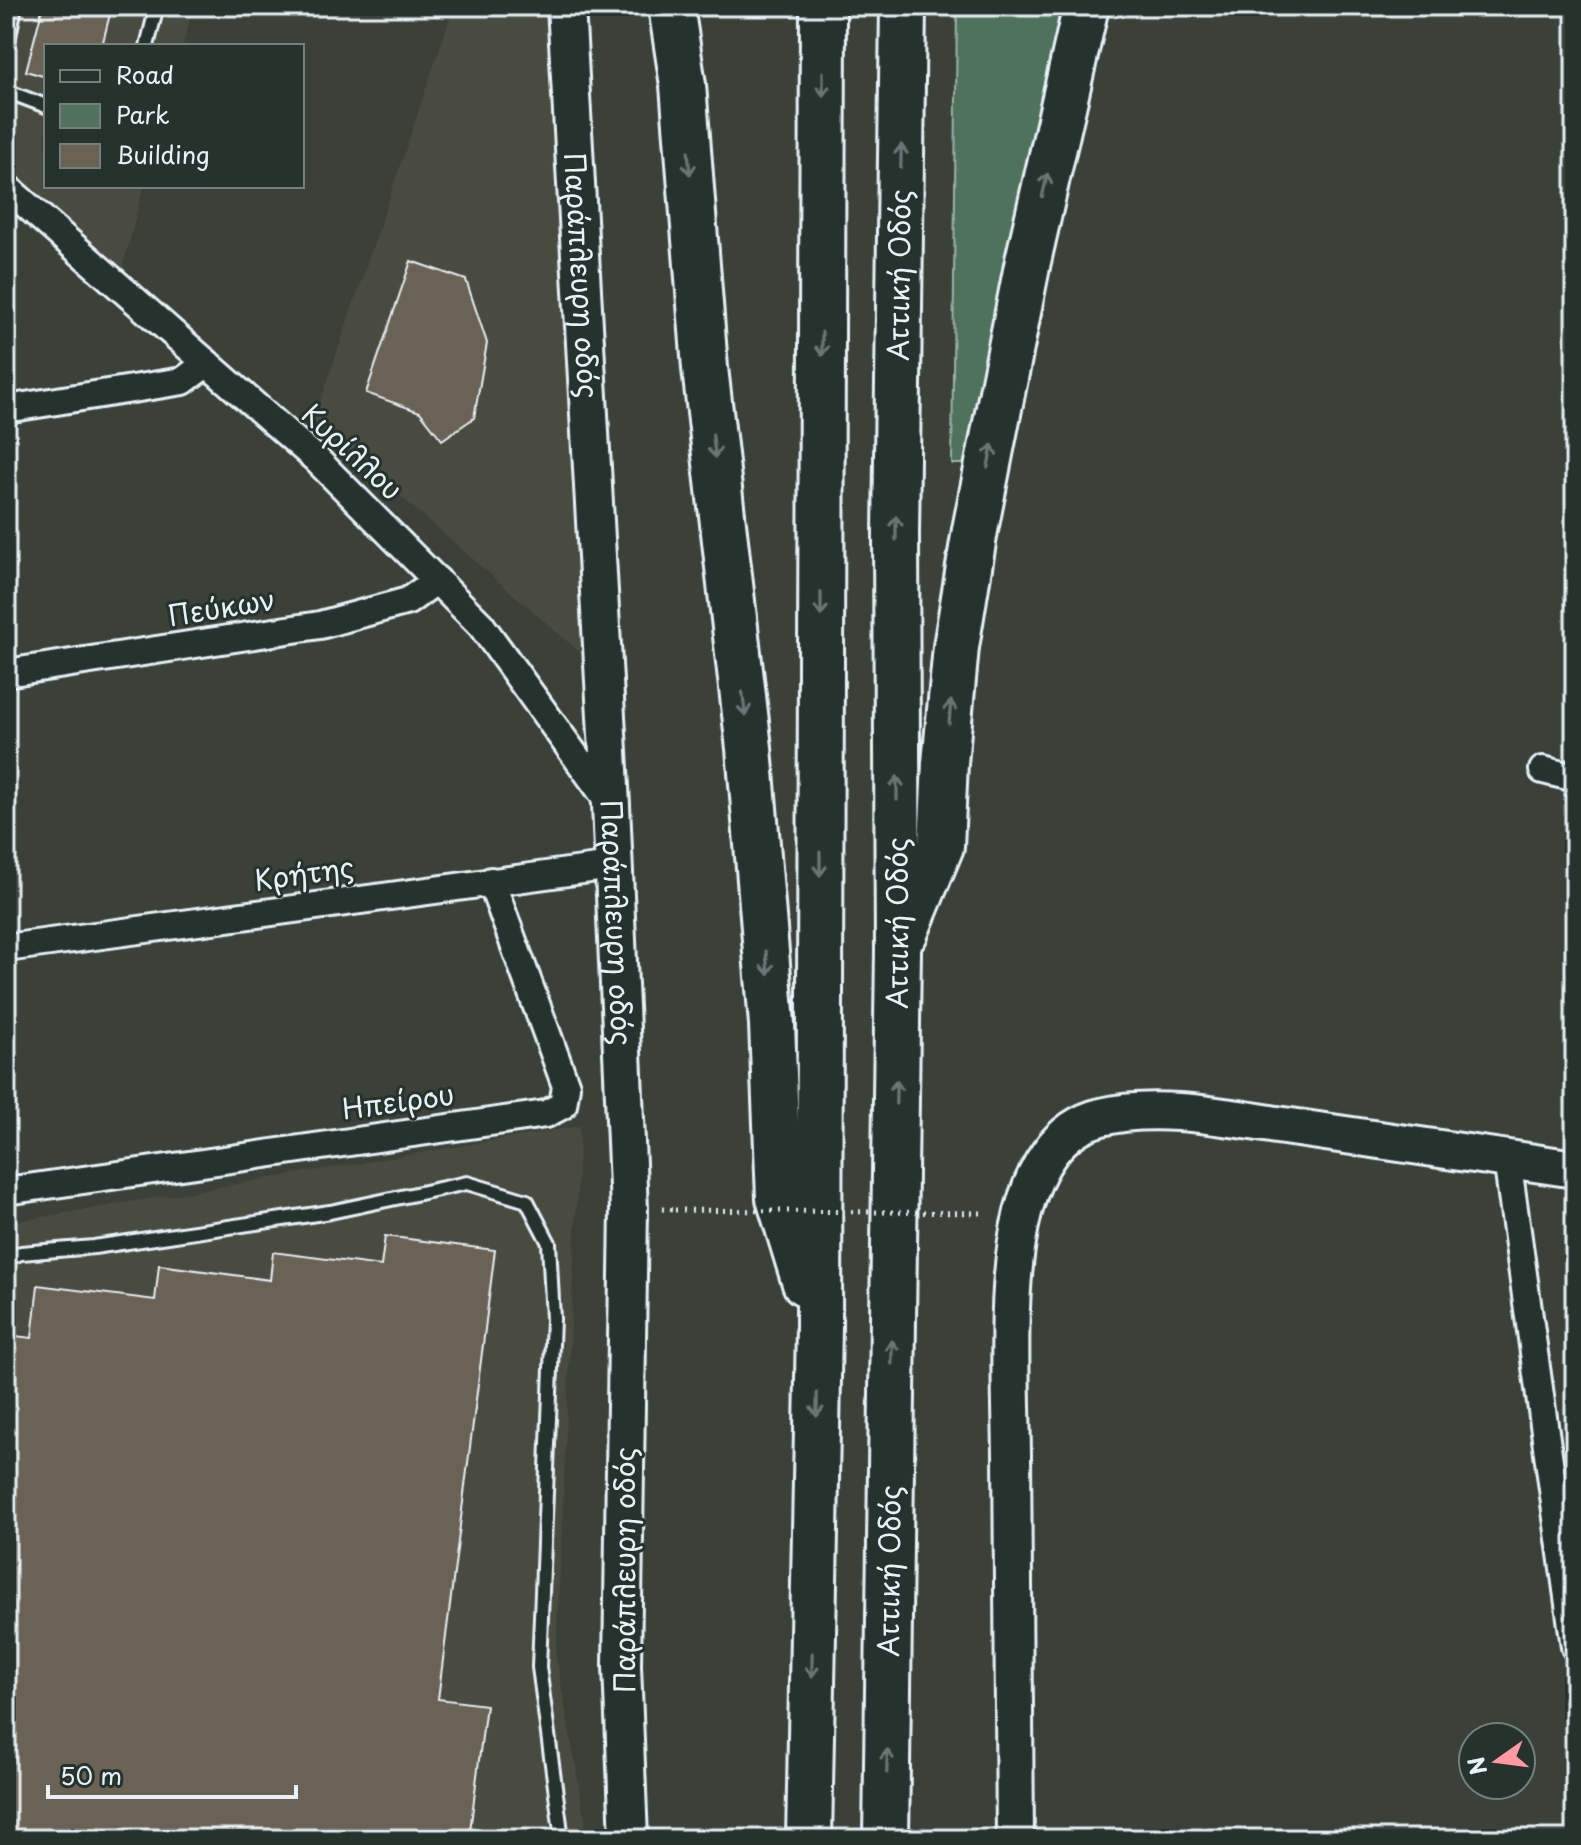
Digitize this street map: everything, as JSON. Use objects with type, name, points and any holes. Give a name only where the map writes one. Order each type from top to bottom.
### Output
[{"type":"highway","points":[[671,6],[683,85],[704,355],[749,748],[772,1024],[779,1198],[819,1327]]},
{"type":"highway","points":[[809,1839],[819,1327],[823,6]]},
{"type":"highway","name":"Αττική Οδός","points":[[886,1839],[898,950],[896,534],[903,6]]},
{"type":"highway","points":[[898,950],[941,846],[956,647],[975,530],[1028,261],[1086,6]]},
{"type":"street","name":"Παράπλευρη οδός","points":[[566,6],[611,805],[629,1209],[622,1666],[629,1839]]},
{"type":"street","name":"Κυρίλλου","points":[[6,187],[345,486],[481,625],[611,805]]},
{"type":"street","points":[[6,409],[183,381],[207,363]]},
{"type":"street","name":"Πεύκων","points":[[6,673],[320,625],[408,601],[437,580]]},
{"type":"street","points":[[1543,770],[1575,778]]},
{"type":"street","name":"Κρήτης","points":[[6,948],[612,866]]},
{"type":"street","name":"Ηπείρου","points":[[6,1191],[546,1114],[563,1105],[566,1086],[491,881]]},
{"type":"street","points":[[1015,1839],[1012,1306],[1023,1213],[1037,1171],[1055,1144],[1098,1117],[1158,1111],[1575,1169]]},
{"type":"street","points":[[1507,1159],[1575,1647]]},
{"type":"lane","points":[[6,52],[15,6]]},
{"type":"lane","points":[[148,44],[157,6]]},
{"type":"lane","points":[[6,91],[44,105]]},
{"type":"lane","points":[[6,1259],[21,1253],[94,1247],[330,1212],[467,1183],[527,1201],[549,1243],[550,1258],[553,1319],[539,1667],[562,1839]]},
{"type":"path","points":[[675,1210],[984,1213]]},
{"type":"shaded area","points":[[6,6],[193,6],[184,44],[44,44],[44,188],[143,188],[122,269],[6,166]]},
{"type":"shaded area","points":[[454,6],[546,19],[582,654],[314,421]]},
{"type":"shaded area","points":[[580,1126],[556,1655],[588,1839],[6,1839],[6,1223]]},
{"type":"green space","points":[[957,6],[1073,6],[975,464],[952,464]]},
{"type":"building","points":[[43,6],[112,6],[102,44],[44,44],[44,76],[26,71]]},
{"type":"building","points":[[411,261],[466,280],[487,343],[474,418],[442,440],[420,412],[366,393]]},
{"type":"building","points":[[385,1236],[495,1250],[438,1699],[486,1705],[469,1839],[6,1839],[6,1335],[32,1338],[38,1285],[155,1300],[159,1265],[270,1280],[273,1252],[381,1266]]}]
